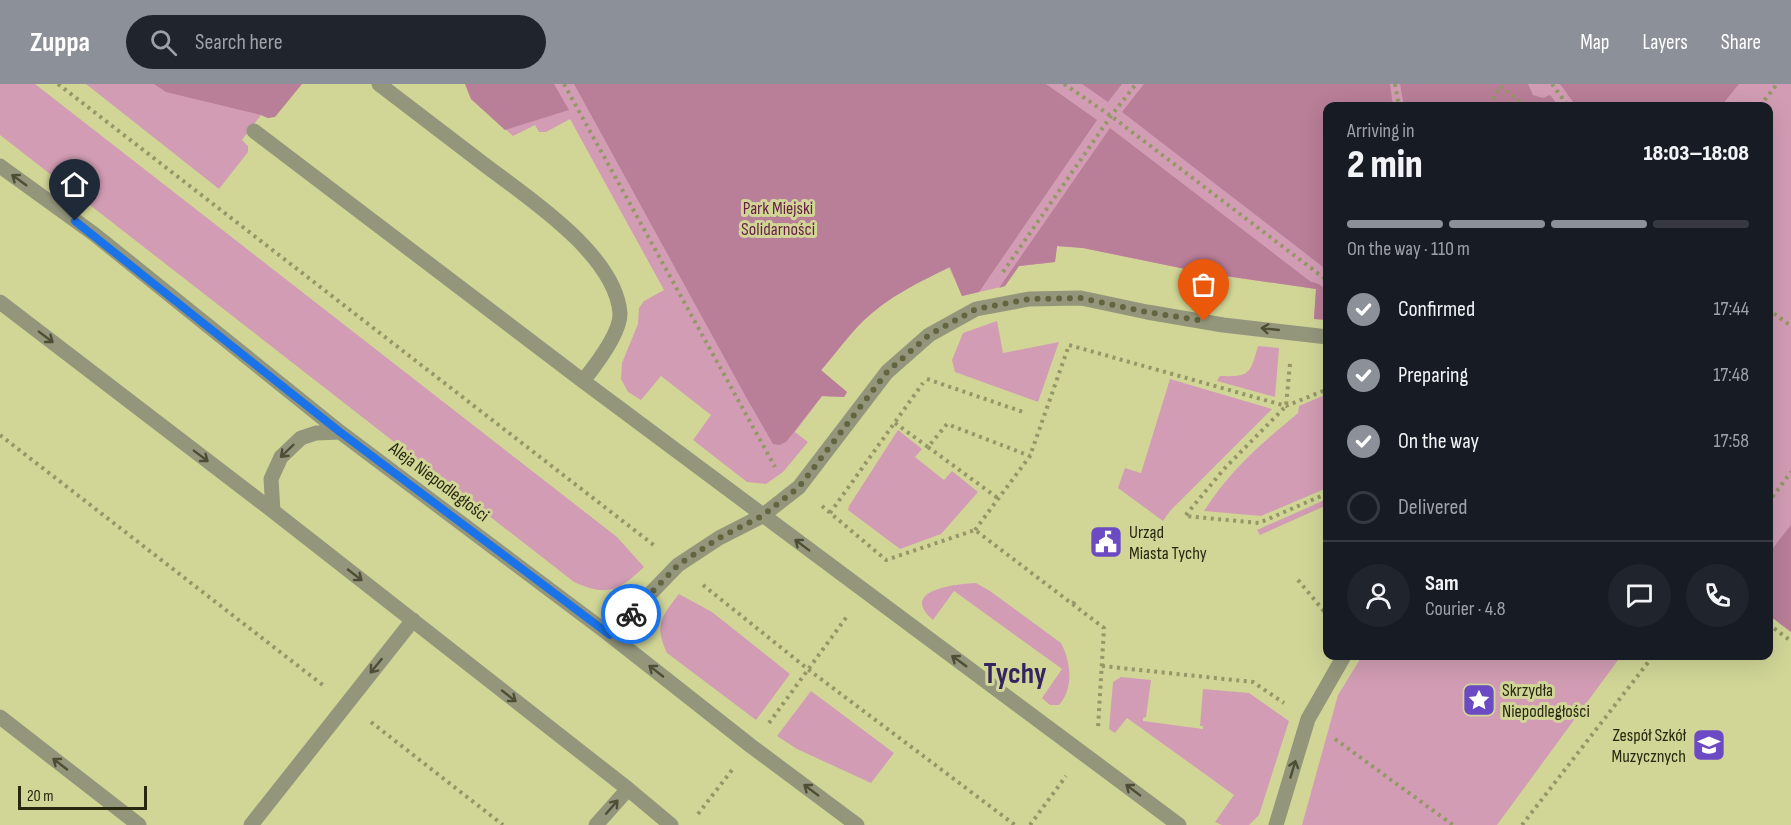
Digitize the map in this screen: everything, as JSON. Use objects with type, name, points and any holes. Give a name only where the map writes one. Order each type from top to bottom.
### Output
[{"type":"street","points":[[379,84],[562,224],[591,255],[612,284],[620,315],[608,347],[583,381]]},
{"type":"street","points":[[254,131],[762,516],[1179,825]]},
{"type":"street","name":"Aleja Niepodległości","points":[[0,166],[94,234],[340,432],[857,825]]},
{"type":"street","points":[[610,635],[678,565],[719,538],[762,516],[799,487],[887,372],[929,335],[976,309],[1029,299],[1081,298],[1213,323],[1323,336]]},
{"type":"street","points":[[0,302],[413,620],[671,825]]},
{"type":"street","points":[[273,511],[271,479],[280,456],[301,438],[316,433],[340,432]]},
{"type":"street","points":[[251,825],[413,620]]},
{"type":"street","points":[[1276,825],[1308,719],[1342,660]]},
{"type":"street","points":[[0,717],[139,825]]},
{"type":"street","points":[[596,825],[628,789]]},
{"type":"street","points":[[838,810],[845,825]]},
{"type":"path","points":[[58,84],[678,565],[809,670],[1015,825]]},
{"type":"path","points":[[564,84],[778,471],[886,560]]},
{"type":"path","points":[[1064,84],[1111,116],[1323,276]]},
{"type":"path","points":[[976,309],[1111,116],[1136,84]]},
{"type":"path","points":[[1395,84],[1398,102]]},
{"type":"path","points":[[1552,84],[1565,102]]},
{"type":"path","points":[[1763,102],[1777,84]]},
{"type":"path","points":[[1492,102],[1500,85],[1520,102]]},
{"type":"path","points":[[1773,313],[1791,326]]},
{"type":"path","points":[[1286,406],[1293,332]]},
{"type":"path","points":[[763,731],[886,560],[975,530],[1030,456],[1069,345],[1286,406]]},
{"type":"path","points":[[830,513],[933,370]]},
{"type":"path","points":[[927,379],[1026,412]]},
{"type":"path","points":[[1323,391],[1286,406],[1224,470],[1183,518],[1259,523],[1323,496]]},
{"type":"path","points":[[895,423],[999,499]]},
{"type":"path","points":[[928,447],[946,424],[1030,456]]},
{"type":"path","points":[[0,435],[503,825]]},
{"type":"path","points":[[1773,495],[1791,472]]},
{"type":"path","points":[[975,530],[1104,628],[1098,731],[1030,825]]},
{"type":"path","points":[[1298,580],[1323,610]]},
{"type":"path","points":[[1073,604],[1077,598]]},
{"type":"path","points":[[1773,628],[1791,641]]},
{"type":"path","points":[[1522,825],[1650,660]]},
{"type":"path","points":[[1102,666],[1253,682],[1308,719],[1453,825]]},
{"type":"path","points":[[696,817],[738,762]]},
{"type":"green space","points":[[0,84],[35,84],[617,537],[644,567],[627,582],[612,589],[595,589],[574,582],[0,135]]},
{"type":"green space","points":[[86,84],[301,84],[268,118],[261,115],[242,140],[248,146],[248,152],[219,189]]},
{"type":"green space","points":[[154,84],[302,84],[275,117],[268,118],[166,92]]},
{"type":"green space","name":"Park Miejski Solidarności","points":[[465,84],[1791,84],[1791,632],[1773,619],[1773,102],[1323,102],[1323,320],[1314,319],[1316,289],[1205,273],[1083,248],[1057,246],[1055,262],[1019,266],[1005,286],[962,296],[949,267],[883,305],[863,321],[847,339],[821,371],[847,392],[844,397],[822,396],[795,432],[808,442],[783,472],[766,484],[747,482],[693,440],[711,415],[661,376],[641,400],[628,392],[621,379],[622,363],[638,324],[639,308],[644,301],[664,290],[570,119],[546,132],[539,132],[535,125],[513,136],[471,99]]},
{"type":"green space","points":[[465,84],[554,84],[569,110],[505,130],[471,99]]},
{"type":"green space","points":[[574,84],[1046,84],[1097,120],[979,292],[962,296],[950,267],[915,284],[873,312],[857,327],[821,370],[847,392],[844,397],[822,396],[786,442],[779,445],[773,444],[746,397]]},
{"type":"green space","points":[[1082,84],[1122,84],[1108,102]]},
{"type":"green space","points":[[1144,84],[1390,84],[1392,102],[1323,102],[1323,267],[1122,112]]},
{"type":"green space","points":[[1400,84],[1528,84],[1533,95],[1543,98],[1550,95],[1555,102],[1403,102]]},
{"type":"green space","points":[[1560,84],[1739,84],[1724,102],[1573,102]]},
{"type":"green space","points":[[1110,128],[1311,282],[1322,287],[1323,320],[1314,319],[1316,289],[1205,273],[1083,248],[1057,246],[1055,262],[1019,266],[1005,286],[999,288]]},
{"type":"green space","points":[[997,321],[1003,353],[1059,342],[1038,402],[955,372],[952,360],[963,333]]},
{"type":"green space","points":[[1258,346],[1279,348],[1275,397],[1217,381],[1220,376],[1237,376],[1247,372],[1253,363]]},
{"type":"green space","points":[[1170,379],[1272,409],[1170,511],[1163,521],[1118,488],[1125,468],[1141,473]]},
{"type":"green space","points":[[1323,396],[1323,490],[1261,516],[1204,511],[1236,470],[1298,413],[1299,406]]},
{"type":"green space","points":[[898,430],[922,449],[915,457],[944,480],[952,471],[978,492],[941,534],[900,549],[848,510]]},
{"type":"green space","points":[[1323,501],[1323,507],[1260,535],[1257,530]]},
{"type":"green space","points":[[1791,525],[1791,632],[1773,618],[1773,548]]},
{"type":"green space","points":[[976,583],[1061,643],[1069,666],[1069,683],[1059,705],[1050,705],[1042,698],[1062,669],[954,591],[933,620],[924,610],[922,602],[926,595],[944,587]]},
{"type":"green space","points":[[679,594],[712,612],[790,674],[756,720],[667,653],[661,635],[661,622]]},
{"type":"green space","points":[[1360,660],[1618,660],[1497,825],[1302,825],[1338,695]]},
{"type":"green space","points":[[1121,677],[1151,680],[1146,717],[1143,721],[1203,729],[1203,726],[1200,726],[1203,689],[1249,693],[1289,721],[1259,815],[1249,825],[1222,825],[1215,822],[1234,795],[1127,718],[1115,733],[1109,729],[1113,682]]},
{"type":"green space","points":[[811,691],[894,753],[871,783],[797,749],[777,736]]},
{"type":"way so far","points":[[631,614],[678,565],[719,538],[762,516],[799,487],[887,372],[929,335],[976,309],[1029,299],[1081,298],[1204,321]]},
{"type":"place","name":"Urząd Miasta Tychy","points":[[1106,542]]},
{"type":"place","name":"Skrzydła Niepodległości","points":[[1479,700]]},
{"type":"place","name":"Zespół Szkół Muzycznych","points":[[1709,745]]},
{"type":"district","name":"Tychy","points":[[1015,674]]},
{"type":"route","points":[[75,221],[340,432],[610,635],[631,614]]}]
